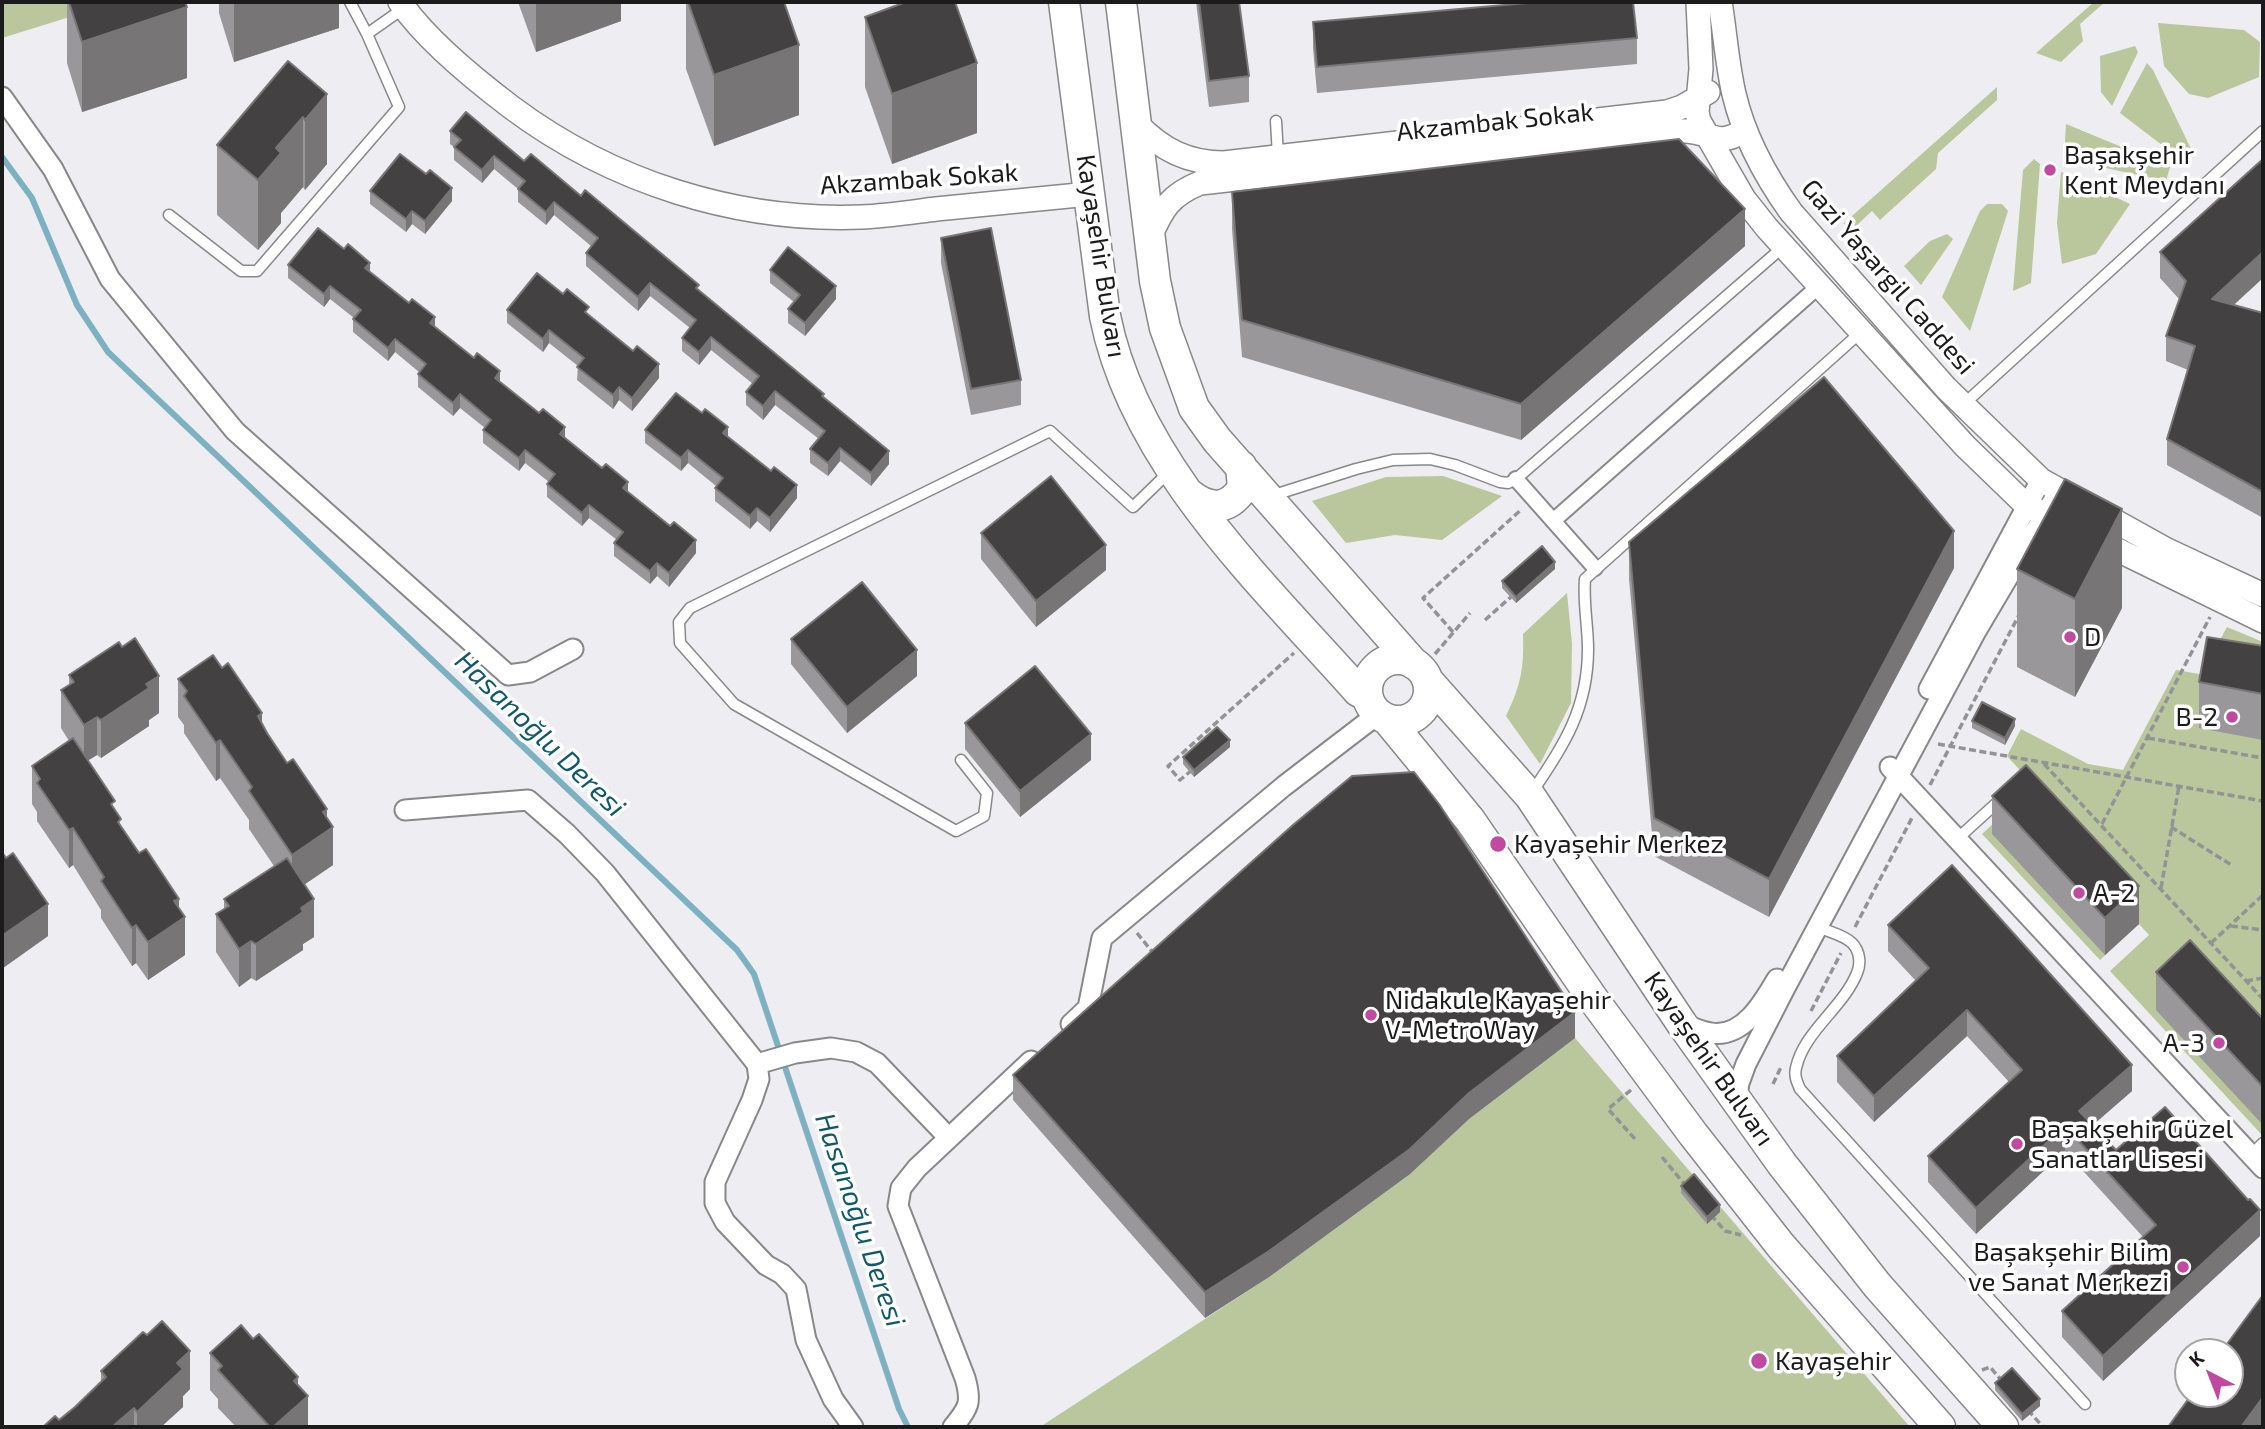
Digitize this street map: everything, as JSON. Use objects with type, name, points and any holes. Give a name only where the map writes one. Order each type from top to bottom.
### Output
[{"type":"main road","name":"Kayaşehir Bulvarı","points":[[1064,2],[1112,349],[1123,381],[1180,482],[1218,532],[1377,710],[1470,820],[1593,999],[1781,1246],[1940,1427]]},
{"type":"main road","name":"Kayaşehir Bulvarı","points":[[1121,2],[1138,124],[1155,281],[1165,328],[1194,408],[1217,440],[1530,796],[1736,1102],[1877,1285],[2003,1427]]},
{"type":"main road","points":[[1180,482],[1201,503],[1220,506],[1238,496],[1243,488],[1241,467]]},
{"type":"main road","points":[[1397,659],[1421,672],[1428,700],[1416,716],[1397,722],[1377,710],[1367,685],[1377,667],[1386,661],[1397,659]]},
{"type":"street","points":[[1698,2],[1699,121],[1706,134]]},
{"type":"street","name":"Gazi Yaşargil Caddesi","points":[[1720,2],[1734,94],[1745,131],[1772,186],[1805,228],[1946,388],[2050,486],[2167,550],[2263,595]]},
{"type":"street","name":"Akzambak Sokak","points":[[402,5],[439,45],[484,86],[533,124],[589,158],[654,186],[772,214],[862,217],[1089,194]]},
{"type":"street","name":"Akzambak Sokak","points":[[1150,237],[1170,200],[1200,183],[1279,166],[1667,112],[1716,89],[1734,94]]},
{"type":"street","points":[[2,97],[53,169],[110,279],[235,431],[508,675],[530,672],[573,649]]},
{"type":"street","name":"Akzambak Sokak","points":[[1138,124],[1172,153],[1195,160],[1279,166],[1658,132],[1685,131],[1706,134],[1718,140],[1730,139],[1745,131]]},
{"type":"street","name":"Gazi Yaşargil Caddesi","points":[[1706,134],[1744,199],[1783,247],[1965,446],[2035,510],[2212,610],[2263,621]]},
{"type":"street","points":[[1783,247],[1805,228]]},
{"type":"street","points":[[1553,521],[1819,286]]},
{"type":"street","points":[[1516,479],[1595,568]]},
{"type":"street","points":[[1682,1024],[1710,1033],[1727,1032],[1753,1016],[1776,982],[2050,486]]},
{"type":"street","points":[[1736,1102],[1746,1064],[1818,927],[1893,771],[1916,740],[1975,633],[2035,510]]},
{"type":"street","points":[[953,1427],[966,1412],[970,1396],[898,1206],[901,1188],[917,1168],[1088,1008],[1101,938],[1377,710]]},
{"type":"street","points":[[1893,771],[2259,1155]]},
{"type":"street","points":[[405,810],[528,800],[567,834],[605,873],[765,1062]]},
{"type":"street","points":[[765,1062],[795,1053],[831,1048],[856,1052],[877,1063],[949,1138]]},
{"type":"street","points":[[765,1062],[752,1100],[715,1182],[715,1203],[725,1222],[766,1265],[782,1274],[796,1289],[806,1340],[833,1399],[853,1427]]},
{"type":"lane","points":[[169,215],[241,271],[257,271],[399,107],[368,34],[350,2]]},
{"type":"lane","points":[[368,34],[402,5]]},
{"type":"lane","points":[[1276,121],[1279,166]]},
{"type":"lane","points":[[1964,404],[2263,131]]},
{"type":"lane","points":[[1238,496],[1268,497],[1393,460],[1430,459],[1508,483],[1516,479],[1783,247]]},
{"type":"lane","points":[[1530,796],[1562,748],[1581,708],[1587,681],[1588,651],[1585,579],[1861,332]]},
{"type":"lane","points":[[961,760],[987,793],[984,816],[956,831],[734,704],[680,643],[679,622],[690,608],[1049,431],[1133,507],[1180,482]]},
{"type":"lane","points":[[1957,839],[2004,796]]},
{"type":"lane","points":[[1818,927],[1853,944],[1859,954],[1860,965],[1857,975],[1801,1055],[1796,1069],[1800,1089],[2085,1404]]},
{"type":"path","points":[[1453,632],[1423,598],[1523,508]]},
{"type":"path","points":[[1485,620],[1513,596]]},
{"type":"path","points":[[1810,1012],[2025,604]]},
{"type":"path","points":[[2101,825],[2212,610]]},
{"type":"path","points":[[1421,672],[1470,613]]},
{"type":"path","points":[[1199,763],[1180,780],[1168,766],[1311,638]]},
{"type":"path","points":[[2147,737],[2263,758]]},
{"type":"path","points":[[1916,740],[2263,801]]},
{"type":"path","points":[[2043,762],[2263,999]]},
{"type":"path","points":[[2160,888],[2179,786]]},
{"type":"path","points":[[2171,827],[2233,866]]},
{"type":"path","points":[[2211,943],[2263,895]]},
{"type":"path","points":[[1125,918],[1158,960]]},
{"type":"path","points":[[2230,926],[2263,930]]},
{"type":"path","points":[[2246,981],[2263,978]]},
{"type":"path","points":[[1773,1084],[1785,1060]]},
{"type":"path","points":[[1636,1140],[1608,1109],[1649,1075]]},
{"type":"path","points":[[1662,1157],[1688,1188]]},
{"type":"path","points":[[1705,1208],[1713,1218]]},
{"type":"path","points":[[2027,1409],[2043,1427]]},
{"type":"green space","points":[[2,2],[118,2],[2,38]]},
{"type":"green space","points":[[2094,2],[2105,2],[2080,24],[2083,41],[2061,62],[2036,53]]},
{"type":"green space","points":[[2158,23],[2244,30],[2260,42],[2259,77],[2208,98],[2189,94],[2164,66]]},
{"type":"green space","points":[[2135,46],[2138,52],[2112,106],[2101,92],[2100,56]]},
{"type":"green space","points":[[2147,63],[2153,70],[2193,153],[2179,158],[2120,113]]},
{"type":"green space","points":[[1997,87],[1997,100],[1938,153],[1936,169],[1880,220],[1872,211],[1856,226],[1843,224]]},
{"type":"green space","points":[[2066,124],[2170,167],[2166,181],[2064,159]]},
{"type":"green space","points":[[2034,159],[2040,164],[2031,283],[2013,291],[2023,170]]},
{"type":"green space","points":[[2061,172],[2130,204],[2096,254],[2062,264],[2057,223]]},
{"type":"green space","points":[[1987,204],[2002,204],[2008,211],[1970,331],[1942,297],[1980,211]]},
{"type":"green space","points":[[1947,234],[1953,239],[1921,285],[1904,266],[1930,241]]},
{"type":"green space","points":[[1443,476],[1502,496],[1442,540],[1395,535],[1346,543],[1312,501],[1386,477]]},
{"type":"green space","points":[[1567,593],[1572,644],[1571,703],[1540,764],[1506,716],[1520,676],[1523,634]]},
{"type":"green space","points":[[2227,627],[2263,642],[2263,656],[2216,647]]},
{"type":"green space","points":[[2176,670],[2263,685],[2262,1135],[2110,971],[2149,935],[2139,924],[2100,960],[1982,834],[2021,798],[2039,791],[2007,756],[2021,729],[2088,764],[2123,770]]},
{"type":"green space","points":[[1575,1038],[1910,1427],[1040,1427],[1269,1277],[1410,1174],[1469,1119]]},
{"type":"building","points":[[69,2],[185,2],[187,7],[82,42]]},
{"type":"building","points":[[688,2],[784,2],[799,45],[714,75]]},
{"type":"building","points":[[906,2],[955,2],[977,63],[892,94],[865,17]]},
{"type":"building","points":[[1199,2],[1239,2],[1249,76],[1209,81]]},
{"type":"building","points":[[1538,2],[1633,2],[1637,38],[1317,67],[1313,22]]},
{"type":"building","points":[[288,61],[327,94],[276,148],[281,153],[258,180],[217,145]]},
{"type":"building","points":[[466,112],[524,161],[531,154],[581,196],[585,190],[699,285],[696,288],[889,451],[871,473],[840,448],[828,463],[810,449],[825,431],[775,391],[763,406],[746,392],[759,376],[711,337],[699,352],[682,338],[696,320],[650,283],[638,297],[586,253],[598,238],[554,202],[546,212],[518,189],[525,181],[494,156],[482,170],[454,147],[461,140],[450,131]]},
{"type":"building","points":[[1679,139],[1745,209],[1521,404],[1242,320],[1232,192]]},
{"type":"building","points":[[400,154],[426,174],[430,170],[452,188],[425,221],[412,211],[406,219],[370,191]]},
{"type":"building","points":[[2263,159],[2263,252],[2212,299],[2263,313],[2263,492],[2167,439],[2195,346],[2166,336],[2186,281],[2160,252]]},
{"type":"building","points":[[318,228],[344,249],[348,244],[370,263],[365,268],[409,303],[412,299],[435,317],[430,323],[474,358],[477,353],[500,371],[495,378],[539,413],[543,409],[565,427],[560,434],[602,468],[606,464],[628,482],[623,488],[670,526],[674,522],[696,540],[669,573],[657,563],[650,571],[614,543],[623,532],[589,505],[582,513],[547,484],[555,474],[525,450],[519,458],[483,430],[491,420],[460,394],[453,403],[418,374],[426,364],[395,339],[388,348],[353,319],[361,310],[330,286],[324,294],[288,265]]},
{"type":"building","points":[[991,228],[1021,380],[971,389],[941,238]]},
{"type":"building","points":[[788,247],[836,286],[805,323],[788,309],[800,295],[770,270]]},
{"type":"building","points":[[537,273],[563,294],[567,289],[589,307],[585,312],[633,351],[637,346],[659,364],[632,398],[619,387],[613,395],[577,367],[584,358],[549,330],[543,339],[507,310]]},
{"type":"building","points":[[1824,377],[1954,531],[1769,879],[1654,818],[1629,542]]},
{"type":"building","points":[[676,393],[702,413],[705,409],[728,427],[723,433],[771,471],[774,467],[797,485],[770,518],[757,508],[750,516],[715,488],[723,478],[688,450],[681,458],[645,430]]},
{"type":"building","points":[[1051,476],[1106,545],[1036,601],[981,533]]},
{"type":"building","points":[[2065,479],[2122,509],[2075,599],[2017,569]]},
{"type":"building","points":[[1542,546],[1555,562],[1516,597],[1502,581]]},
{"type":"building","points":[[862,582],[917,650],[847,707],[791,639]]},
{"type":"building","points":[[2207,637],[2263,646],[2263,694],[2199,682]]},
{"type":"building","points":[[135,638],[159,676],[146,684],[149,688],[101,720],[97,717],[84,725],[61,690],[74,682],[69,675],[119,642],[122,647]]},
{"type":"building","points":[[213,655],[222,668],[228,663],[262,713],[258,716],[287,763],[293,759],[327,809],[323,812],[333,827],[292,855],[249,791],[252,787],[220,740],[216,743],[184,696],[187,691],[178,679]]},
{"type":"building","points":[[1035,666],[1091,734],[1020,791],[965,723]]},
{"type":"building","points":[[1982,702],[2015,719],[2005,738],[1972,721]]},
{"type":"building","points":[[1217,727],[1230,740],[1194,770],[1183,757]]},
{"type":"building","points":[[73,738],[115,801],[111,804],[121,819],[118,822],[139,853],[146,849],[179,899],[174,901],[185,917],[148,942],[136,925],[132,928],[101,881],[104,877],[73,828],[69,830],[37,783],[40,779],[32,766]]},
{"type":"building","points":[[2026,765],[2139,886],[2105,918],[1992,796]]},
{"type":"building","name":"Nidakule Kayaşehir V-MetroWay","points":[[1414,772],[1439,804],[1575,1012],[1469,1093],[1410,1149],[1269,1251],[1205,1292],[1013,1075],[1293,825],[1352,776]]},
{"type":"building","points":[[2,852],[6,858],[13,853],[48,904],[3,935],[2,933]]},
{"type":"building","points":[[287,858],[314,899],[301,908],[303,912],[256,944],[251,941],[239,949],[216,914],[229,906],[224,899]]},
{"type":"building","points":[[1952,865],[2132,1065],[2079,1111],[2116,1150],[2165,1107],[2260,1210],[2103,1356],[2062,1311],[2156,1225],[2065,1126],[1976,1208],[1928,1156],[2022,1070],[1967,1010],[1874,1096],[1837,1056],[1929,968],[1888,925]]},
{"type":"building","points":[[2190,940],[2263,1019],[2263,1087],[2156,972]]},
{"type":"building","points":[[1694,1174],[1720,1205],[1707,1217],[1681,1186]]},
{"type":"building","points":[[2263,1295],[2263,1397],[2241,1427],[2168,1427],[2182,1408],[2244,1408],[2244,1338],[2231,1338]]},
{"type":"building","points":[[162,1321],[190,1351],[177,1363],[183,1369],[137,1412],[134,1408],[112,1427],[43,1427],[55,1416],[59,1420],[75,1407],[106,1377],[101,1371],[143,1332],[147,1335]]},
{"type":"building","points":[[241,1325],[253,1339],[259,1334],[298,1377],[294,1381],[308,1396],[273,1427],[270,1427],[218,1370],[222,1366],[210,1353]]},
{"type":"building","points":[[2012,1368],[2040,1399],[2022,1414],[1995,1383]]},
{"type":"waterway","name":"Hasanoğlu Deresi","points":[[2,157],[32,198],[77,305],[108,352],[737,950],[754,974],[899,1409],[908,1427]]},
{"type":"place","name":"Başakşehir Kent Meydanı","points":[[2050,170]]},
{"type":"place","name":"D","points":[[2070,637]]},
{"type":"place","name":"B-2","points":[[2232,717]]},
{"type":"place","name":"Kayaşehir Merkez","points":[[1498,844]]},
{"type":"place","name":"A-2","points":[[2079,893]]},
{"type":"place","name":"Nidakule Kayaşehir V-MetroWay","points":[[1371,1015]]},
{"type":"place","name":"A-3","points":[[2219,1043]]},
{"type":"place","name":"Başakşehir Güzel Sanatlar Lisesi","points":[[2017,1144]]},
{"type":"place","name":"Başakşehir Bilim ve Sanat Merkezi","points":[[2183,1267]]},
{"type":"place","name":"Kayaşehir","points":[[1759,1361]]}]
